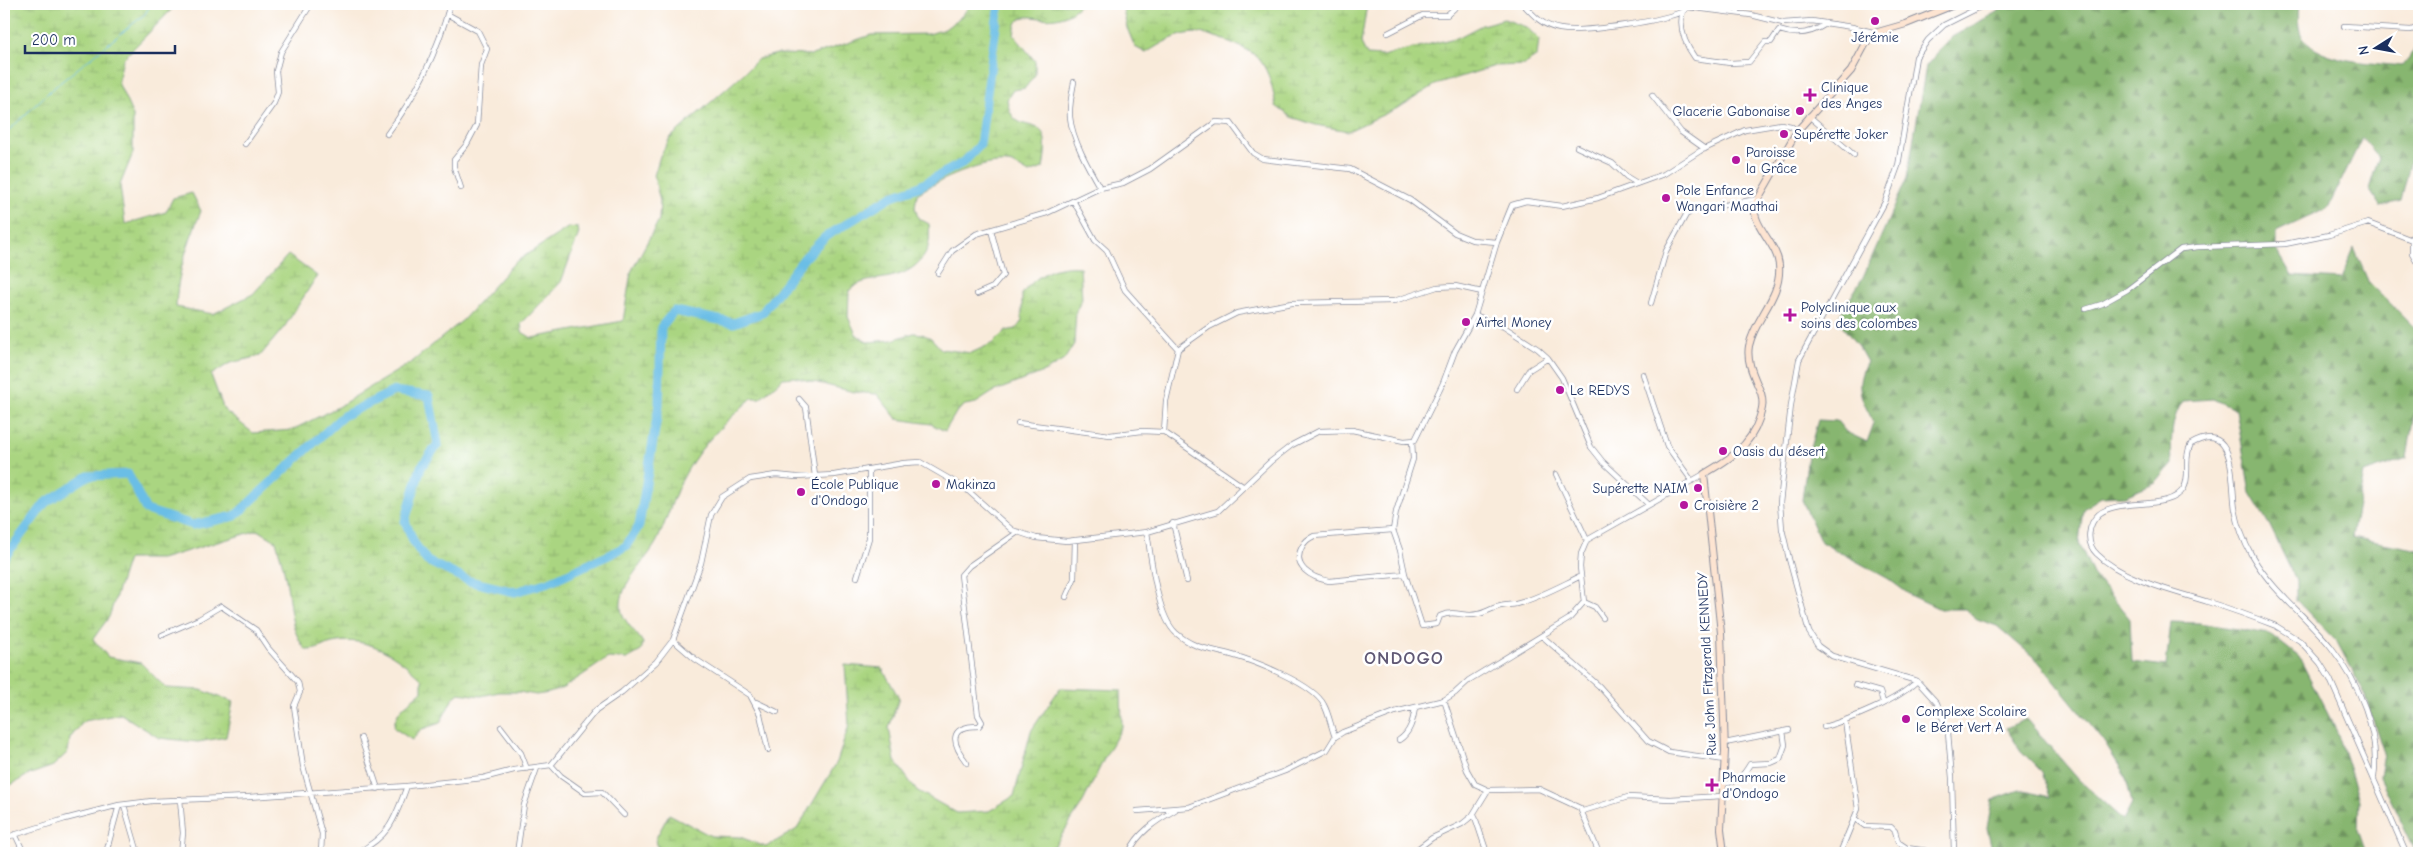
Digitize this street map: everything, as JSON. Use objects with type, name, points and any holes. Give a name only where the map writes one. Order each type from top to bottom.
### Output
[{"type":"street","points":[[245,144],[274,103],[278,92],[276,71],[281,52],[311,4]]},
{"type":"street","points":[[387,134],[404,113],[417,90],[450,4]]},
{"type":"street","points":[[1388,33],[1423,15],[1447,15],[1460,4]]},
{"type":"street","points":[[1523,4],[1539,21],[1561,30],[1628,25],[1683,11]]},
{"type":"street","points":[[1737,4],[1738,13]]},
{"type":"street","points":[[1826,24],[1808,33],[1798,34],[1779,30],[1771,42],[1765,42],[1749,62],[1730,63],[1695,58],[1687,47],[1680,22],[1686,5],[1783,22],[1812,21],[1852,26],[1873,33],[1906,24],[1956,4]]},
{"type":"street","points":[[1954,853],[1952,778],[1948,733],[1937,703],[1917,681],[1832,656],[1818,646],[1809,632],[1789,559],[1782,529],[1780,503],[1791,405],[1799,360],[1885,202],[1898,166],[1916,57],[1928,40],[1944,25],[1986,4]]},
{"type":"street","points":[[447,14],[478,31],[487,50],[482,65],[477,124],[467,144],[454,160],[461,188]]},
{"type":"street","points":[[2344,26],[2411,30],[2419,27]]},
{"type":"street","points":[[1138,811],[1176,809],[1202,803],[1301,765],[1327,750],[1335,737],[1373,719],[1444,700],[1469,680],[1569,620],[1584,602],[1581,554],[1587,540],[1704,474],[1735,454],[1748,441],[1755,430],[1762,406],[1761,395],[1750,366],[1750,346],[1755,329],[1776,290],[1780,268],[1777,256],[1755,213],[1754,206],[1797,131],[1851,71],[1867,40],[1873,33]]},
{"type":"street","points":[[1074,82],[1070,114],[1071,125],[1080,151],[1100,188]]},
{"type":"street","points":[[1652,95],[1681,132],[1705,149]]},
{"type":"street","points":[[1809,116],[1854,155]]},
{"type":"street","points":[[938,273],[952,251],[976,234],[1074,202],[1100,188],[1123,183],[1150,169],[1216,122],[1226,121],[1231,123],[1253,153],[1263,159],[1350,169],[1410,200],[1454,233],[1472,240],[1497,242]]},
{"type":"street","points":[[4,838],[65,819],[122,805],[378,789],[483,778],[551,765],[596,710],[622,692],[656,662],[673,640],[698,571],[708,521],[714,508],[728,493],[743,482],[760,476],[815,476],[912,462],[924,464],[965,488],[1005,525],[1018,532],[1054,541],[1075,540],[1147,532],[1218,510],[1281,453],[1319,431],[1352,430],[1412,441],[1418,438],[1455,351],[1475,315],[1497,242],[1515,203],[1534,202],[1562,206],[1598,198],[1664,174],[1705,149],[1754,128],[1786,124],[1797,131]]},
{"type":"street","points":[[1577,147],[1612,163],[1630,179],[1638,183]]},
{"type":"street","points":[[1651,303],[1666,251],[1686,215],[1692,211],[1757,199]]},
{"type":"street","points":[[1074,202],[1095,240],[1106,251],[1125,290],[1178,349]]},
{"type":"street","points":[[2086,309],[2102,304],[2127,290],[2181,249],[2285,244],[2322,237],[2368,223],[2412,240]]},
{"type":"street","points":[[977,294],[993,287],[1003,275],[991,230]]},
{"type":"street","points":[[2419,232],[2412,240],[2412,253],[2419,265]]},
{"type":"street","points":[[1178,349],[1188,344],[1210,327],[1237,313],[1292,303],[1394,301],[1437,287],[1455,286],[1482,292]]},
{"type":"street","points":[[1475,315],[1504,327],[1538,349],[1548,358],[1562,378],[1591,447],[1603,462],[1648,504]]},
{"type":"street","points":[[1167,336],[1177,343],[1188,344]]},
{"type":"street","points":[[1164,432],[1166,401],[1178,349]]},
{"type":"street","points":[[1517,389],[1529,370],[1548,358]]},
{"type":"street","points":[[1642,374],[1667,446],[1692,481]]},
{"type":"street","points":[[799,399],[806,407],[815,476]]},
{"type":"street","points":[[1018,424],[1110,435],[1142,431],[1164,432],[1244,487]]},
{"type":"street","points":[[2374,777],[2376,758],[2374,736],[2356,688],[2331,647],[2271,583],[2252,556],[2238,520],[2230,459],[2224,445],[2217,440],[2209,438],[2203,438],[2191,444],[2186,456],[2184,488],[2174,498],[2108,509],[2095,518],[2090,530],[2090,543],[2092,549],[2104,560],[2154,585],[2276,626],[2300,641],[2320,663],[2330,680],[2406,853]]},
{"type":"street","points":[[1412,441],[1413,459],[1396,512],[1393,530],[1422,626],[1437,624],[1440,616],[1447,613],[1457,612],[1468,616],[1496,607],[1517,603],[1560,587],[1581,576]]},
{"type":"street","points":[[857,577],[868,538],[869,469]]},
{"type":"street","points":[[2415,485],[2419,472]]},
{"type":"street","points":[[1556,474],[1587,540]]},
{"type":"street","name":"Rue John Fitzgerald KENNEDY","points":[[1704,474],[1721,633],[1725,743],[1722,796],[1724,853]]},
{"type":"street","points":[[1173,523],[1187,581]]},
{"type":"street","points":[[1393,530],[1308,538],[1299,553],[1300,564],[1304,571],[1317,579],[1329,581],[1405,574]]},
{"type":"street","points":[[967,763],[956,748],[954,738],[960,730],[969,726],[979,726],[982,722],[978,715],[962,575],[969,566],[1018,532]]},
{"type":"street","points":[[1147,532],[1166,618],[1176,633],[1197,648],[1248,660],[1293,680],[1315,694],[1324,704],[1335,737]]},
{"type":"street","points":[[1066,597],[1074,579],[1075,540]]},
{"type":"street","points":[[1584,602],[1595,607],[1603,618]]},
{"type":"street","points":[[162,635],[199,619],[221,606],[256,630],[268,648],[298,682],[300,692],[294,706],[309,793],[322,834],[321,853]]},
{"type":"street","points":[[1542,636],[1599,686],[1648,741],[1670,752],[1725,760]]},
{"type":"street","points":[[673,640],[694,659],[750,695],[756,702],[777,712]]},
{"type":"street","points":[[1824,727],[1845,721],[1905,693],[1917,681]]},
{"type":"street","points":[[1855,685],[1880,692],[1883,702]]},
{"type":"street","points":[[1444,700],[1467,770],[1475,784],[1488,790],[1539,789],[1575,806],[1583,812],[1599,853]]},
{"type":"street","points":[[756,702],[768,750]]},
{"type":"street","points":[[1399,740],[1406,736],[1410,729],[1415,708]]},
{"type":"street","points":[[1840,853],[1858,809],[1845,721]]},
{"type":"street","points":[[501,727],[521,753],[528,769]]},
{"type":"street","points":[[1725,743],[1789,730]]},
{"type":"street","points":[[1723,784],[1735,782],[1742,777],[1750,764],[1771,763],[1780,758],[1785,745],[1783,731]]},
{"type":"street","points":[[361,738],[378,789]]},
{"type":"street","points":[[551,765],[561,776],[585,793],[602,792],[624,815]]},
{"type":"street","points":[[517,853],[524,805],[537,768]]},
{"type":"street","points":[[357,853],[379,839],[387,831],[407,786]]},
{"type":"street","points":[[1412,853],[1432,838],[1462,824],[1474,814],[1488,790]]},
{"type":"street","points":[[1583,812],[1628,797],[1678,798],[1722,796]]},
{"type":"street","points":[[180,800],[183,833],[181,853]]},
{"type":"street","points":[[106,853],[122,805]]},
{"type":"street","points":[[122,805],[138,853]]},
{"type":"street","points":[[1129,853],[1134,842],[1153,824],[1176,809]]},
{"type":"street","points":[[1474,814],[1487,853]]},
{"type":"street","points":[[1855,819],[1865,826],[1891,827],[1902,846],[1935,852]]},
{"type":"street","points":[[16,834],[24,853]]},
{"type":"green space","points":[[4,4],[177,4],[123,59],[118,82],[133,116],[133,153],[120,185],[125,224],[166,212],[173,198],[192,193],[201,211],[184,258],[178,282],[176,307],[213,314],[253,294],[288,255],[317,276],[285,326],[260,356],[230,363],[211,375],[224,410],[253,433],[292,430],[336,408],[412,362],[463,320],[514,263],[569,227],[578,228],[579,233],[561,282],[521,324],[522,332],[532,338],[623,321],[631,272],[659,220],[660,201],[654,176],[660,156],[670,138],[758,59],[777,54],[812,55],[871,35],[929,34],[945,29],[963,15],[970,4],[1081,4],[1061,17],[1024,17],[1018,21],[1015,27],[1014,35],[1035,61],[1035,75],[1025,88],[1013,90],[1007,99],[1011,113],[1017,120],[1039,129],[1044,135],[1043,168],[1029,173],[1008,163],[986,165],[961,172],[917,194],[915,207],[918,218],[929,224],[929,240],[925,255],[909,270],[891,277],[863,282],[849,291],[848,317],[856,334],[867,342],[892,340],[914,333],[931,338],[941,349],[971,353],[993,343],[1005,331],[1016,329],[1022,321],[1022,294],[1040,276],[1055,269],[1080,267],[1082,299],[1076,311],[1074,344],[1064,360],[1046,371],[993,392],[976,403],[965,405],[957,411],[945,431],[931,424],[897,419],[877,394],[854,392],[794,377],[783,378],[760,398],[752,398],[701,450],[678,488],[657,541],[624,590],[622,613],[643,643],[641,651],[627,659],[608,658],[563,688],[549,693],[536,695],[519,692],[499,692],[481,696],[459,693],[453,698],[440,723],[422,729],[412,740],[394,728],[395,721],[400,711],[422,691],[422,680],[393,656],[382,649],[370,645],[345,641],[306,650],[300,642],[293,623],[287,585],[276,541],[258,530],[161,559],[128,559],[109,617],[93,639],[108,657],[141,663],[166,688],[201,690],[233,702],[226,737],[198,742],[159,738],[121,714],[84,721],[70,738],[68,752],[53,766],[28,775],[4,789]]},
{"type":"green space","points":[[1122,4],[1367,4],[1361,43],[1367,55],[1382,56],[1459,37],[1482,25],[1504,19],[1526,27],[1539,39],[1537,56],[1524,65],[1495,66],[1435,85],[1400,107],[1348,131],[1316,125],[1291,117],[1276,106],[1263,64],[1247,50],[1229,42],[1202,34],[1189,33],[1164,42],[1146,53],[1135,47],[1127,28]]},
{"type":"green space","points":[[2011,4],[2299,4],[2300,30],[2303,38],[2311,46],[2334,57],[2402,66],[2413,52],[2419,38],[2419,141],[2413,152],[2401,201],[2380,206],[2369,189],[2379,157],[2362,138],[2328,208],[2276,232],[2276,248],[2292,276],[2341,279],[2354,248],[2368,281],[2419,332],[2419,383],[2407,458],[2364,473],[2352,537],[2419,550],[2419,853],[2416,853],[2380,777],[2384,753],[2364,693],[2337,642],[2296,600],[2296,581],[2270,526],[2250,493],[2236,410],[2213,399],[2183,401],[2174,423],[2172,464],[2156,483],[2125,496],[2101,497],[2083,509],[2079,543],[2093,574],[2130,619],[2132,662],[2166,666],[2171,622],[2199,623],[2270,634],[2299,657],[2338,734],[2359,799],[2358,830],[2366,853],[1993,853],[1987,828],[1992,800],[2020,790],[2050,797],[2042,772],[2021,751],[2006,728],[2026,719],[2079,780],[2123,820],[2132,803],[2125,775],[2102,739],[2038,661],[1997,626],[1977,619],[1965,609],[1940,609],[1910,595],[1887,578],[1821,542],[1802,500],[1808,455],[1818,420],[1837,421],[1846,432],[1867,442],[1874,423],[1863,400],[1860,386],[1860,379],[1867,362],[1858,346],[1837,320],[1863,277],[1907,178],[1926,66],[1950,38]]},
{"type":"green space","points":[[845,665],[882,668],[899,698],[889,728],[895,761],[916,790],[957,813],[989,811],[1014,796],[1031,731],[1060,688],[1121,690],[1122,727],[1082,804],[1050,853],[658,853],[656,838],[669,814],[711,836],[740,837],[766,847],[797,829],[837,762],[849,725]]},
{"type":"waterway","points":[[4,135],[51,90],[145,14],[151,4]]},
{"type":"waterway","points":[[4,558],[45,503],[88,476],[128,474],[146,510],[193,525],[235,516],[343,416],[394,391],[429,396],[438,444],[421,467],[405,521],[414,543],[427,561],[469,581],[515,592],[549,582],[626,546],[639,526],[659,405],[661,327],[674,311],[734,323],[762,313],[805,257],[825,237],[892,196],[918,187],[964,162],[980,145],[999,4]]},
{"type":"place","name":"Jérémie","points":[[1875,21]]},
{"type":"place","name":"Clinique des Anges","points":[[1810,95]]},
{"type":"place","name":"Glacerie Gabonaise","points":[[1800,111]]},
{"type":"place","name":"Supérette Joker","points":[[1784,134]]},
{"type":"place","name":"Paroisse la Grâce","points":[[1736,160]]},
{"type":"place","name":"Pole Enfance Wangari Maathai","points":[[1666,198]]},
{"type":"place","name":"Polyclinique aux soins des colombes","points":[[1790,315]]},
{"type":"place","name":"Airtel Money","points":[[1466,322]]},
{"type":"place","name":"Le REDYS","points":[[1560,390]]},
{"type":"place","name":"Oasis du désert","points":[[1723,451]]},
{"type":"place","name":"Makinza","points":[[936,484]]},
{"type":"place","name":"Supérette NAIM","points":[[1698,488]]},
{"type":"place","name":"École Publique d'Ondogo","points":[[801,492]]},
{"type":"place","name":"Croisière 2","points":[[1684,505]]},
{"type":"place","name":"Complexe Scolaire le Béret Vert A","points":[[1906,719]]},
{"type":"place","name":"Pharmacie d'Ondogo","points":[[1712,785]]},
{"type":"district","name":"ONDOGO","points":[[1404,658]]}]
